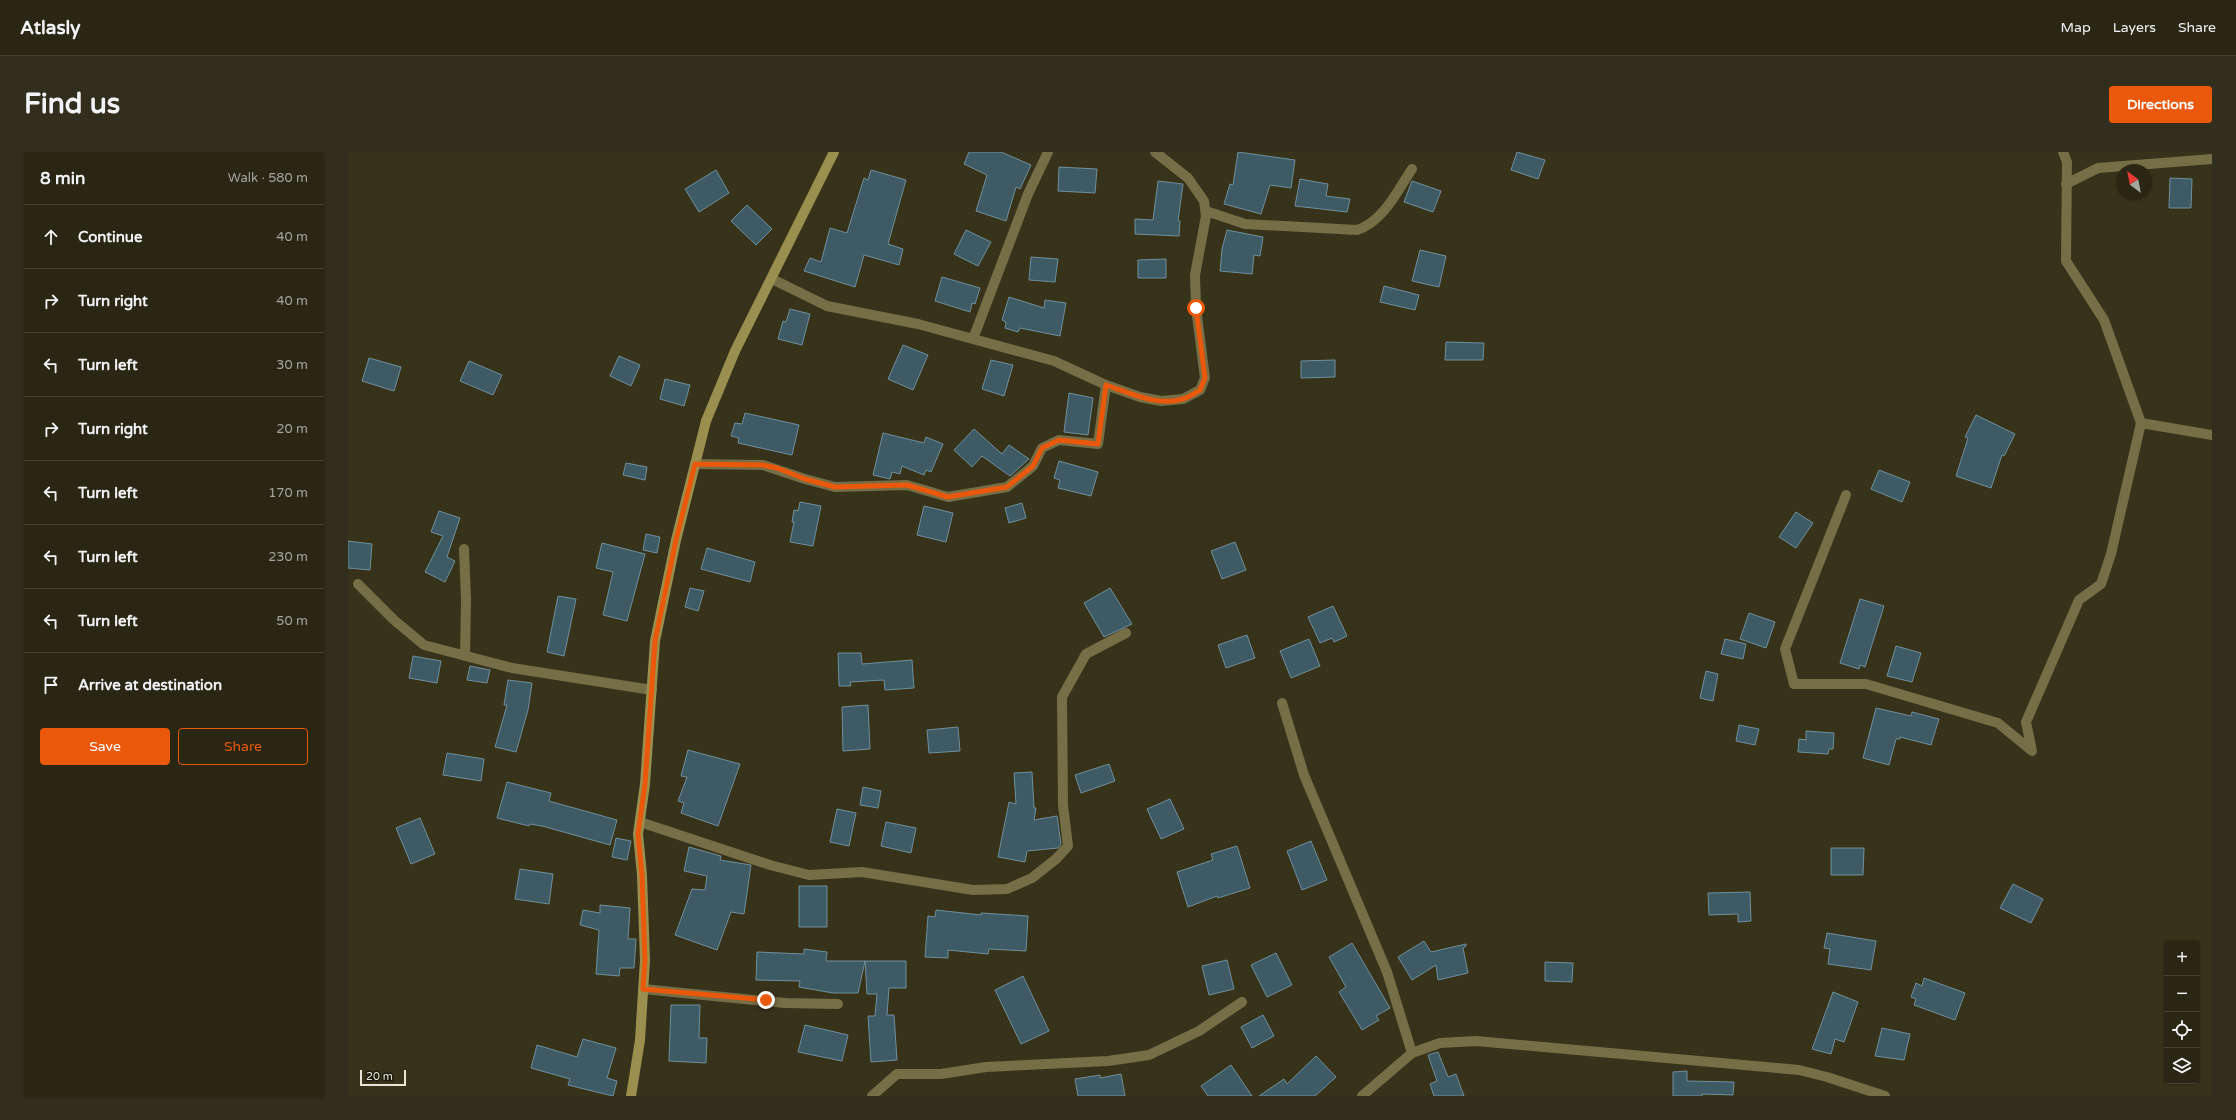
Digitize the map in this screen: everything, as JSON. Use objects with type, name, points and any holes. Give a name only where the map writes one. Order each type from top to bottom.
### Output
[{"type":"street","points":[[631,1096],[640,1040],[645,960],[642,876],[638,834],[645,784],[655,641],[676,540],[706,421],[735,351],[834,152]]},
{"type":"street","points":[[972,339],[1028,194],[1048,152]]},
{"type":"street","points":[[772,279],[827,306],[918,324],[1054,361],[1106,385],[1140,397],[1161,401],[1183,399],[1200,390],[1205,378],[1196,308],[1195,275],[1206,211],[1204,201],[1188,178],[1155,152]]},
{"type":"street","points":[[1846,495],[1785,649],[1794,684],[1866,684],[1998,723],[2032,751],[2026,722],[2079,600],[2101,584],[2112,554],[2141,423],[2104,320],[2066,261],[2067,162],[2063,152]]},
{"type":"street","points":[[2066,184],[2098,168],[2212,158]]},
{"type":"street","points":[[1206,211],[1245,224],[1357,230],[1368,227],[1385,209],[1412,169]]},
{"type":"street","points":[[695,464],[763,465],[777,468],[805,479],[835,487],[907,485],[948,497],[1007,487],[1033,466],[1042,448],[1059,440],[1098,444],[1106,385]]},
{"type":"street","points":[[2141,423],[2212,435]]},
{"type":"street","points":[[464,549],[466,599],[465,656]]},
{"type":"street","points":[[358,584],[394,620],[424,645],[512,668],[652,690]]},
{"type":"street","points":[[640,822],[770,865],[809,875],[862,872],[973,890],[1006,890],[1032,878],[1056,859],[1068,846],[1064,805],[1062,697],[1086,654],[1126,633]]},
{"type":"street","points":[[1282,703],[1304,775],[1387,972],[1412,1053]]},
{"type":"street","points":[[643,989],[785,1003],[838,1004]]},
{"type":"street","points":[[872,1096],[896,1074],[941,1074],[986,1067],[1108,1061],[1149,1055],[1199,1030],[1242,1002]]},
{"type":"street","points":[[1362,1096],[1412,1053],[1440,1043],[1476,1041],[1799,1070],[1827,1077],[1885,1096]]},
{"type":"building","points":[[969,152],[1001,152],[1031,165],[1020,189],[1016,187],[1006,221],[976,211],[987,175],[964,164]]},
{"type":"building","points":[[1238,152],[1295,160],[1291,188],[1270,185],[1261,214],[1224,204],[1230,184],[1233,185]]},
{"type":"building","points":[[1517,152],[1545,160],[1538,179],[1511,170]]},
{"type":"building","points":[[1059,167],[1097,169],[1095,193],[1058,191]]},
{"type":"building","points":[[716,170],[729,193],[699,212],[685,189]]},
{"type":"building","points":[[871,170],[906,180],[888,244],[903,249],[899,265],[864,255],[855,287],[804,271],[810,258],[821,262],[830,228],[847,233],[864,178],[868,180]]},
{"type":"building","points":[[2170,178],[2192,179],[2191,208],[2169,208]]},
{"type":"building","points":[[1300,179],[1328,184],[1326,196],[1350,199],[1347,212],[1295,206]]},
{"type":"building","points":[[1158,181],[1183,184],[1178,221],[1180,221],[1179,236],[1135,234],[1135,219],[1153,220]]},
{"type":"building","points":[[1412,181],[1441,191],[1433,212],[1404,202]]},
{"type":"building","points":[[747,205],[772,229],[756,245],[731,221]]},
{"type":"building","points":[[966,230],[991,242],[978,266],[954,254]]},
{"type":"building","points":[[1227,230],[1263,237],[1260,256],[1254,255],[1252,274],[1220,271],[1222,249]]},
{"type":"building","points":[[1420,250],[1446,256],[1439,287],[1412,281]]},
{"type":"building","points":[[1031,257],[1058,259],[1055,282],[1029,280]]},
{"type":"building","points":[[1166,259],[1166,278],[1138,278],[1138,260]]},
{"type":"building","points":[[942,277],[980,288],[975,304],[972,303],[970,312],[935,301]]},
{"type":"building","points":[[1384,286],[1419,295],[1415,310],[1380,302]]},
{"type":"building","points":[[1009,297],[1044,308],[1045,300],[1066,303],[1060,336],[1020,328],[1018,332],[1005,328],[1006,322],[1002,320]]},
{"type":"building","points":[[790,309],[810,314],[802,345],[778,339],[783,321],[786,322]]},
{"type":"building","points":[[1446,342],[1484,343],[1483,360],[1445,360]]},
{"type":"building","points":[[903,345],[928,355],[913,390],[888,379]]},
{"type":"building","points":[[619,356],[640,365],[631,386],[610,376]]},
{"type":"building","points":[[369,358],[401,367],[394,391],[362,381]]},
{"type":"building","points":[[991,360],[1013,365],[1004,396],[982,389]]},
{"type":"building","points":[[1335,360],[1335,377],[1301,378],[1301,361]]},
{"type":"building","points":[[469,361],[502,375],[493,395],[460,381]]},
{"type":"building","points":[[665,379],[690,385],[684,406],[660,399]]},
{"type":"building","points":[[1069,393],[1093,398],[1088,435],[1064,432]]},
{"type":"building","points":[[745,413],[799,425],[792,455],[738,443],[739,438],[731,436],[735,423],[742,424]]},
{"type":"building","points":[[1976,415],[2015,434],[2004,456],[2002,455],[1991,488],[1956,476],[1968,438],[1965,437]]},
{"type":"building","points":[[974,429],[1002,454],[1009,445],[1029,459],[1010,476],[982,456],[972,467],[954,450]]},
{"type":"building","points":[[883,433],[924,443],[926,437],[943,444],[931,472],[926,470],[924,475],[902,466],[900,474],[892,472],[890,479],[873,475]]},
{"type":"building","points":[[1059,461],[1098,472],[1091,496],[1058,488],[1060,480],[1054,478]]},
{"type":"building","points":[[626,463],[647,467],[645,480],[623,475]]},
{"type":"building","points":[[1879,470],[1910,482],[1902,502],[1871,489]]},
{"type":"building","points":[[800,502],[821,506],[813,546],[790,542],[794,522],[792,522],[794,510],[798,511]]},
{"type":"building","points":[[1022,503],[1026,518],[1009,523],[1005,508]]},
{"type":"building","points":[[924,506],[953,513],[946,542],[917,535]]},
{"type":"building","points":[[439,511],[460,518],[447,557],[455,561],[445,582],[425,572],[443,536],[431,532]]},
{"type":"building","points":[[1796,512],[1813,523],[1796,548],[1779,537]]},
{"type":"building","points":[[646,534],[660,537],[657,553],[643,550]]},
{"type":"building","points":[[348,541],[372,544],[370,570],[348,568]]},
{"type":"building","points":[[1235,542],[1246,570],[1222,579],[1211,551]]},
{"type":"building","points":[[602,543],[645,554],[627,621],[603,615],[613,572],[596,568]]},
{"type":"building","points":[[707,548],[755,562],[750,582],[701,569]]},
{"type":"building","points":[[690,588],[704,591],[698,611],[685,607]]},
{"type":"building","points":[[1110,588],[1132,624],[1104,637],[1084,603]]},
{"type":"building","points":[[558,596],[576,599],[564,656],[547,652]]},
{"type":"building","points":[[1860,599],[1884,606],[1865,667],[1860,665],[1859,669],[1840,663]]},
{"type":"building","points":[[1333,606],[1347,636],[1334,642],[1332,638],[1320,643],[1308,617]]},
{"type":"building","points":[[1749,613],[1775,622],[1766,648],[1740,639]]},
{"type":"building","points":[[1247,635],[1255,658],[1226,668],[1218,645]]},
{"type":"building","points":[[1309,639],[1320,666],[1291,678],[1280,651]]},
{"type":"building","points":[[1725,639],[1746,644],[1743,659],[1721,654]]},
{"type":"building","points":[[1896,646],[1921,653],[1912,682],[1887,676]]},
{"type":"building","points":[[838,653],[861,653],[862,664],[912,660],[914,688],[885,690],[884,680],[850,682],[851,686],[839,686]]},
{"type":"building","points":[[413,656],[441,661],[437,683],[409,678]]},
{"type":"building","points":[[470,666],[490,670],[487,683],[467,680]]},
{"type":"building","points":[[1706,671],[1718,674],[1713,701],[1700,698]]},
{"type":"building","points":[[508,680],[532,683],[528,710],[516,752],[495,747],[507,705],[504,705]]},
{"type":"building","points":[[868,705],[870,749],[843,751],[842,707]]},
{"type":"building","points":[[1876,708],[1911,716],[1912,712],[1939,719],[1931,745],[1900,737],[1900,739],[1896,739],[1889,765],[1863,758]]},
{"type":"building","points":[[1739,725],[1759,729],[1755,745],[1736,741]]},
{"type":"building","points":[[958,727],[960,751],[929,753],[927,730]]},
{"type":"building","points":[[1806,731],[1834,733],[1833,749],[1829,749],[1828,754],[1798,752],[1799,739],[1806,740]]},
{"type":"building","points":[[688,750],[740,764],[718,826],[681,813],[684,803],[678,801],[687,777],[681,776]]},
{"type":"building","points":[[447,753],[484,759],[481,781],[443,775]]},
{"type":"building","points":[[1109,764],[1115,781],[1081,793],[1075,775]]},
{"type":"building","points":[[1032,772],[1034,808],[1036,808],[1034,820],[1057,816],[1061,844],[1058,848],[1027,851],[1025,862],[998,857],[1009,802],[1016,804],[1014,773]]},
{"type":"building","points":[[507,782],[551,793],[549,801],[617,820],[610,845],[542,826],[530,824],[529,826],[497,818]]},
{"type":"building","points":[[863,787],[881,791],[878,808],[860,805]]},
{"type":"building","points":[[1170,799],[1184,829],[1161,839],[1147,809]]},
{"type":"building","points":[[837,809],[856,813],[849,846],[830,842]]},
{"type":"building","points":[[420,818],[435,854],[411,864],[396,828]]},
{"type":"building","points":[[886,822],[916,828],[911,853],[881,846]]},
{"type":"building","points":[[616,838],[631,841],[627,860],[612,857]]},
{"type":"building","points":[[1311,841],[1327,880],[1302,890],[1287,851]]},
{"type":"building","points":[[1237,846],[1250,888],[1218,898],[1217,896],[1188,907],[1177,872],[1213,860],[1211,854]]},
{"type":"building","points":[[689,847],[721,856],[720,860],[751,865],[744,914],[731,912],[717,950],[675,935],[692,889],[705,890],[707,876],[684,871]]},
{"type":"building","points":[[1831,848],[1864,848],[1863,875],[1831,875]]},
{"type":"building","points":[[520,869],[553,874],[549,904],[515,899]]},
{"type":"building","points":[[2013,884],[2043,899],[2031,923],[2000,908]]},
{"type":"building","points":[[799,886],[827,886],[827,927],[799,927]]},
{"type":"building","points":[[1750,892],[1751,921],[1738,922],[1738,914],[1709,915],[1708,893]]},
{"type":"building","points":[[600,905],[630,908],[628,939],[636,939],[634,968],[620,968],[619,976],[596,974],[599,930],[580,925],[583,910],[600,913]]},
{"type":"building","points":[[936,910],[981,915],[981,913],[1028,916],[1026,951],[989,949],[988,954],[948,950],[948,958],[925,957],[928,916],[935,917]]},
{"type":"building","points":[[1827,933],[1876,941],[1871,970],[1828,964],[1830,949],[1824,948]]},
{"type":"building","points":[[1424,941],[1431,952],[1466,944],[1463,948],[1468,973],[1438,980],[1436,965],[1412,980],[1398,957]]},
{"type":"building","points":[[1352,943],[1390,1008],[1376,1016],[1379,1020],[1362,1030],[1339,992],[1346,987],[1329,957]]},
{"type":"building","points":[[804,949],[827,952],[826,961],[865,961],[858,993],[833,993],[799,987],[800,981],[756,980],[757,952],[804,954]]},
{"type":"building","points":[[1276,953],[1292,985],[1267,997],[1251,965]]},
{"type":"building","points":[[1227,960],[1234,989],[1209,995],[1202,966]]},
{"type":"building","points":[[865,961],[906,961],[906,988],[889,988],[887,1015],[894,1015],[897,1060],[871,1062],[868,1016],[875,1016],[877,994],[867,994]]},
{"type":"building","points":[[1545,962],[1573,963],[1572,982],[1545,981]]},
{"type":"building","points":[[1023,976],[1049,1031],[1021,1044],[995,990]]},
{"type":"building","points":[[1924,978],[1965,993],[1955,1020],[1914,1005],[1916,999],[1911,997],[1916,983],[1922,986]]},
{"type":"building","points":[[1833,992],[1858,1002],[1844,1042],[1835,1039],[1831,1054],[1812,1049]]},
{"type":"building","points":[[671,1005],[700,1005],[699,1038],[707,1038],[706,1063],[669,1061]]},
{"type":"building","points":[[1263,1015],[1274,1036],[1252,1048],[1241,1027]]},
{"type":"building","points":[[805,1025],[848,1035],[842,1061],[798,1052]]},
{"type":"building","points":[[1882,1028],[1910,1034],[1904,1060],[1875,1056]]},
{"type":"building","points":[[583,1039],[616,1048],[607,1078],[617,1081],[613,1096],[568,1085],[570,1079],[531,1068],[537,1045],[577,1057]]},
{"type":"building","points":[[1438,1052],[1448,1077],[1456,1074],[1464,1096],[1434,1096],[1430,1084],[1437,1081],[1428,1055]]},
{"type":"building","points":[[1316,1056],[1336,1077],[1315,1096],[1259,1096],[1284,1079],[1287,1084]]},
{"type":"building","points":[[1231,1065],[1252,1096],[1208,1096],[1201,1086]]},
{"type":"building","points":[[1687,1071],[1687,1081],[1734,1082],[1733,1095],[1702,1094],[1702,1096],[1673,1096],[1673,1072]]},
{"type":"building","points":[[1121,1074],[1125,1096],[1078,1096],[1075,1079],[1100,1075],[1100,1078]]},
{"type":"route","points":[[766,1000],[643,989],[645,960],[642,876],[638,834],[645,784],[655,641],[676,540],[695,464],[763,465],[777,468],[805,479],[835,487],[907,485],[948,497],[1007,487],[1033,466],[1042,448],[1059,440],[1098,444],[1106,385],[1140,397],[1161,401],[1183,399],[1200,390],[1205,378],[1196,308]]}]
